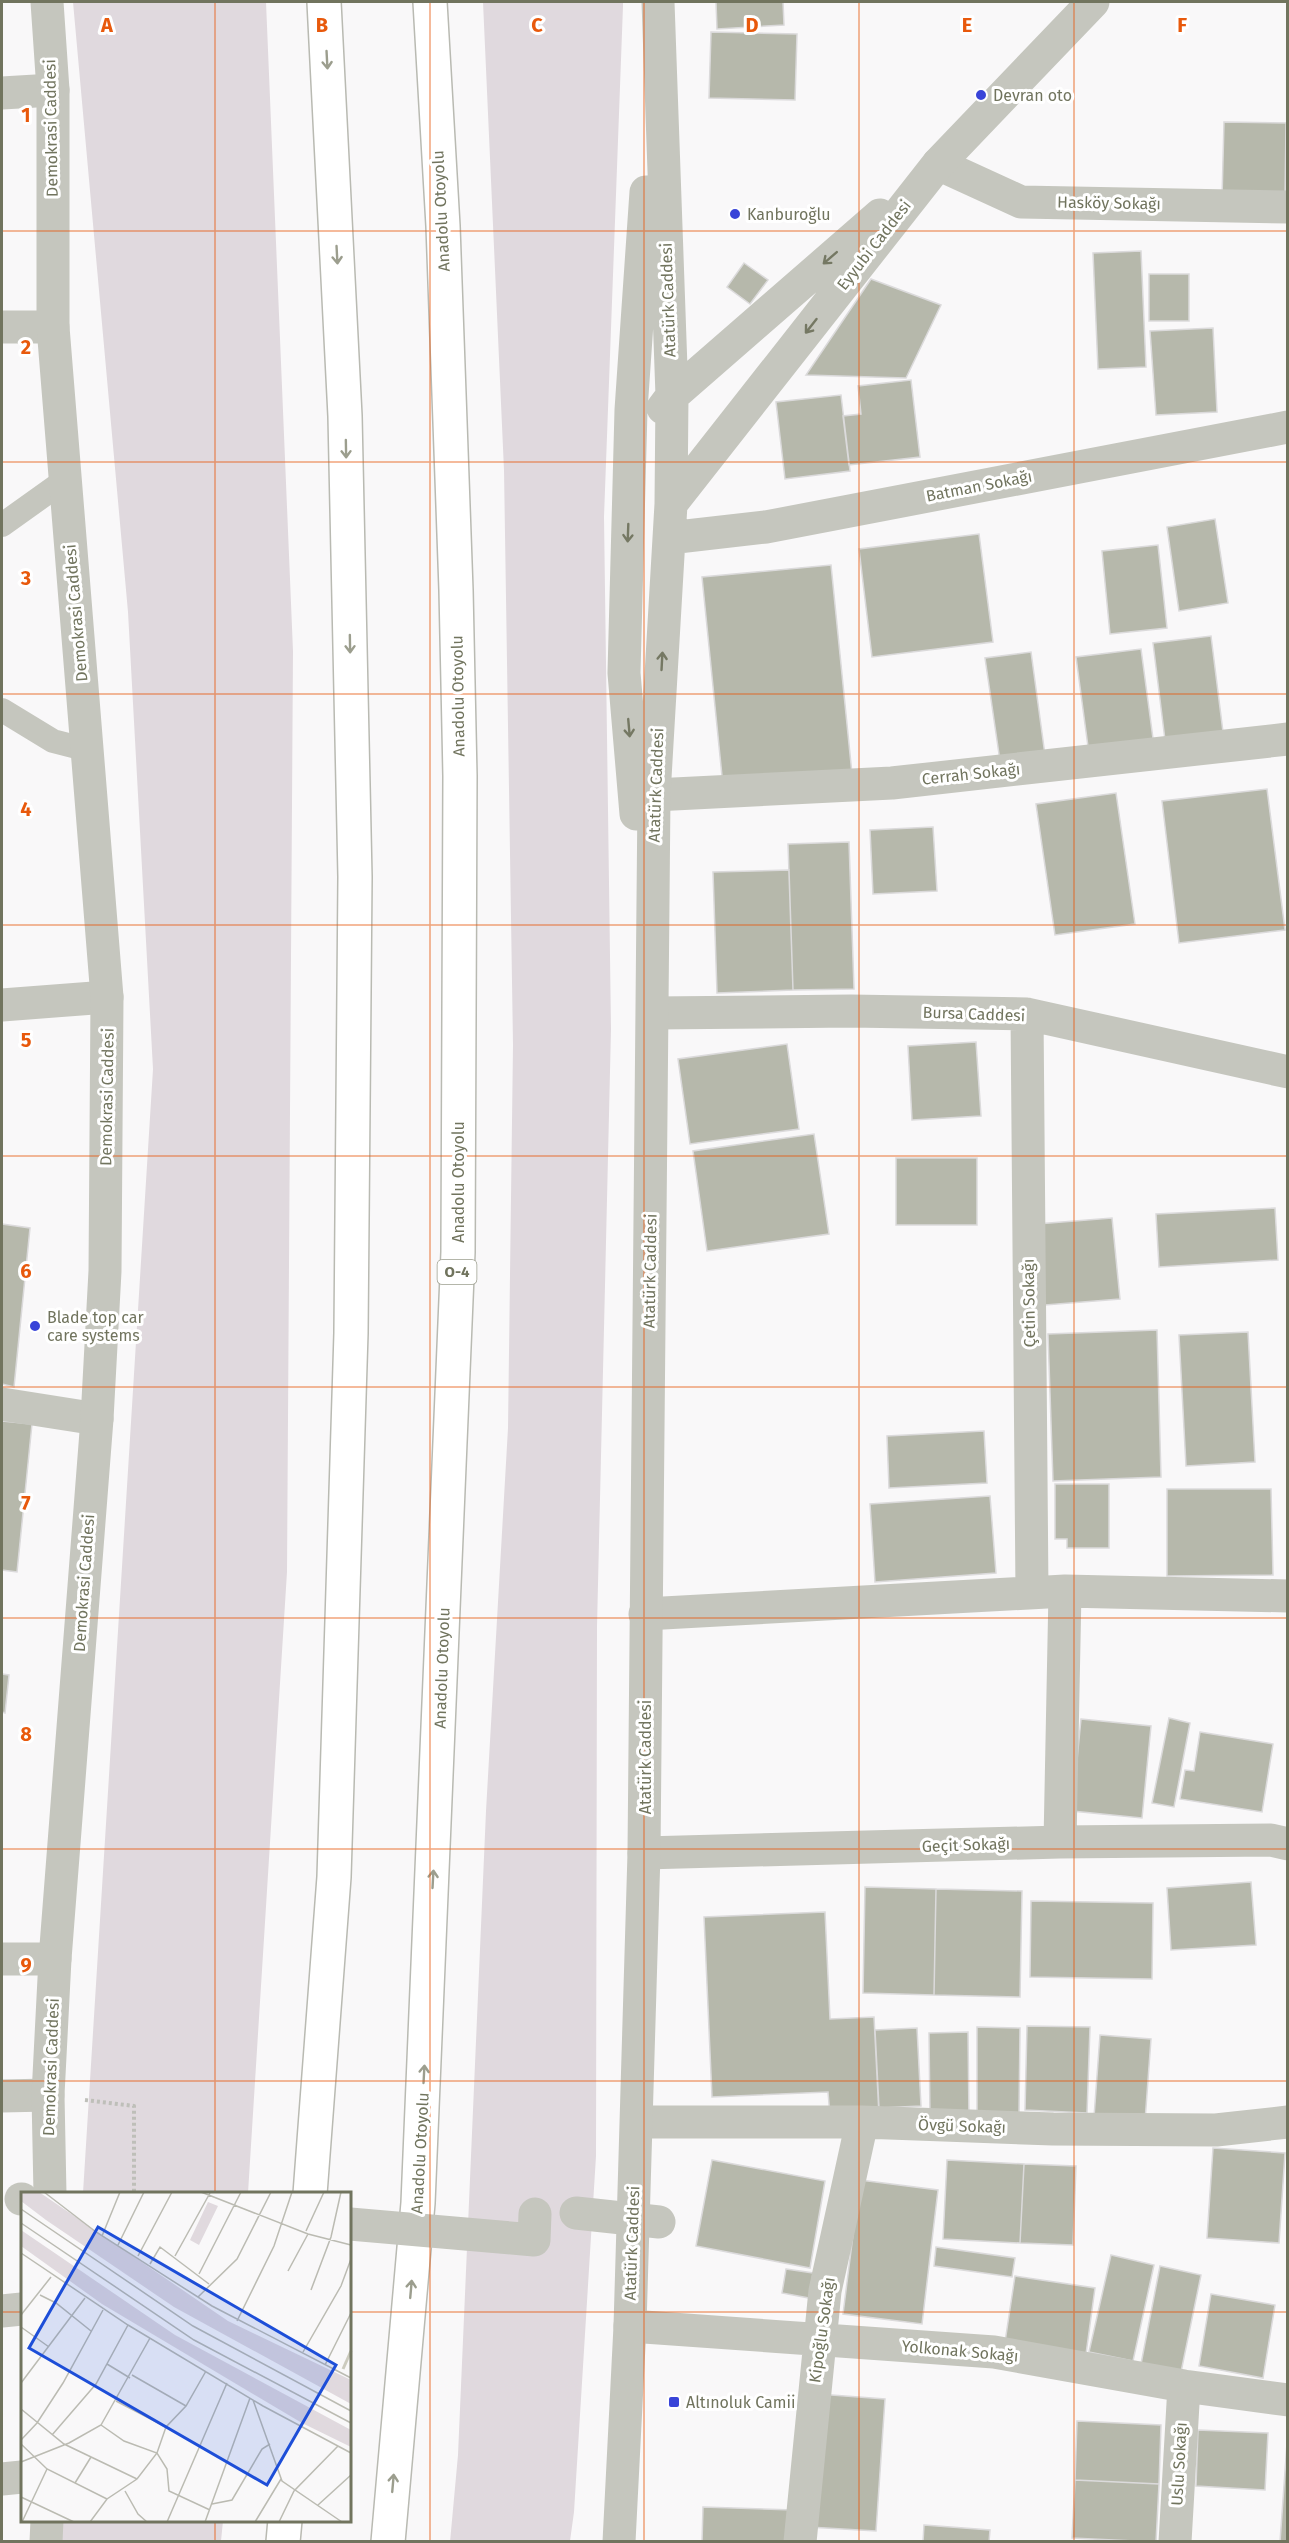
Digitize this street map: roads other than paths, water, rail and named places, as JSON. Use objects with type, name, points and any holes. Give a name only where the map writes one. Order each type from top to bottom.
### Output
[{"type":"highway","points":[[310,2192],[334,1877],[351,1333],[355,877],[345,416],[324,2]]},
{"type":"highway","name":"Anadolu Otoyolu","points":[[388,2541],[418,2204],[458,1252],[460,776],[456,590],[443,226],[430,2]]},
{"type":"highway","points":[[283,2541],[285,2522]]},
{"type":"street","name":"Demokrasi Caddesi","points":[[32,2192],[48,2095],[55,1959],[97,1419],[105,1271],[108,997],[53,327],[52,90],[47,2]]},
{"type":"street","name":"Eyyubi Caddesi","points":[[679,485],[938,164],[1093,2]]},
{"type":"street","points":[[654,1013],[624,673],[631,410],[659,4]]},
{"type":"street","name":"Atatürk Caddesi","points":[[619,2541],[630,2326],[644,1853],[645,1614],[654,1013],[654,795],[669,538],[679,485],[669,326],[659,4]]},
{"type":"street","points":[[2,93],[52,90]]},
{"type":"street","points":[[630,475],[646,433],[672,396],[938,164]]},
{"type":"street","name":"Hasköy Sokağı","points":[[938,164],[1021,202],[1287,207]]},
{"type":"street","points":[[645,212],[646,433],[658,469],[679,485]]},
{"type":"street","points":[[669,326],[687,348],[700,353],[730,345]]},
{"type":"street","points":[[2,327],[53,327]]},
{"type":"street","name":"Batman Sokağı","points":[[669,538],[766,527],[1287,427]]},
{"type":"street","name":"Cerrah Sokağı","points":[[654,795],[892,783],[1287,739]]},
{"type":"street","points":[[2,1005],[108,997]]},
{"type":"street","name":"Bursa Caddesi","points":[[654,1013],[851,1011],[1027,1014],[1287,1080]]},
{"type":"street","name":"Çetin Sokağı","points":[[1027,1014],[1032,1592]]},
{"type":"street","points":[[2,1404],[97,1419]]},
{"type":"street","points":[[645,1614],[1065,1591],[1287,1596]]},
{"type":"street","points":[[1060,1842],[1065,1591]]},
{"type":"street","name":"Geçit Sokağı","points":[[644,1853],[1060,1842],[1271,1840],[1287,1844]]},
{"type":"street","points":[[2,1959],[55,1959]]},
{"type":"street","points":[[2,2096],[48,2095]]},
{"type":"street","name":"Övgü Sokağı","points":[[637,2122],[862,2122],[1053,2129],[1205,2130],[1287,2122]]},
{"type":"street","name":"Kipoğlu Sokağı","points":[[800,2541],[825,2290],[862,2122]]},
{"type":"street","points":[[576,2213],[659,2222]]},
{"type":"street","points":[[351,2224],[534,2240],[536,2214]]},
{"type":"street","points":[[2,2311],[21,2310]]},
{"type":"street","name":"Yolkonak Sokağı","points":[[630,2326],[994,2352],[1184,2386],[1287,2400]]},
{"type":"street","name":"Uslu Sokağı","points":[[1175,2541],[1184,2386]]},
{"type":"street","points":[[2,2479],[21,2476]]},
{"type":"street","points":[[46,2541],[47,2522]]},
{"type":"lane","points":[[2,525],[65,480]]},
{"type":"lane","points":[[2,710],[53,741],[88,750]]},
{"type":"place","name":"Devran oto","points":[[981,95]]},
{"type":"place","name":"Kanburoğlu","points":[[735,214]]},
{"type":"place","name":"Blade top car care systems","points":[[35,1326]]},
{"type":"place","name":"Altınoluk Camii","points":[[674,2402]]}]
